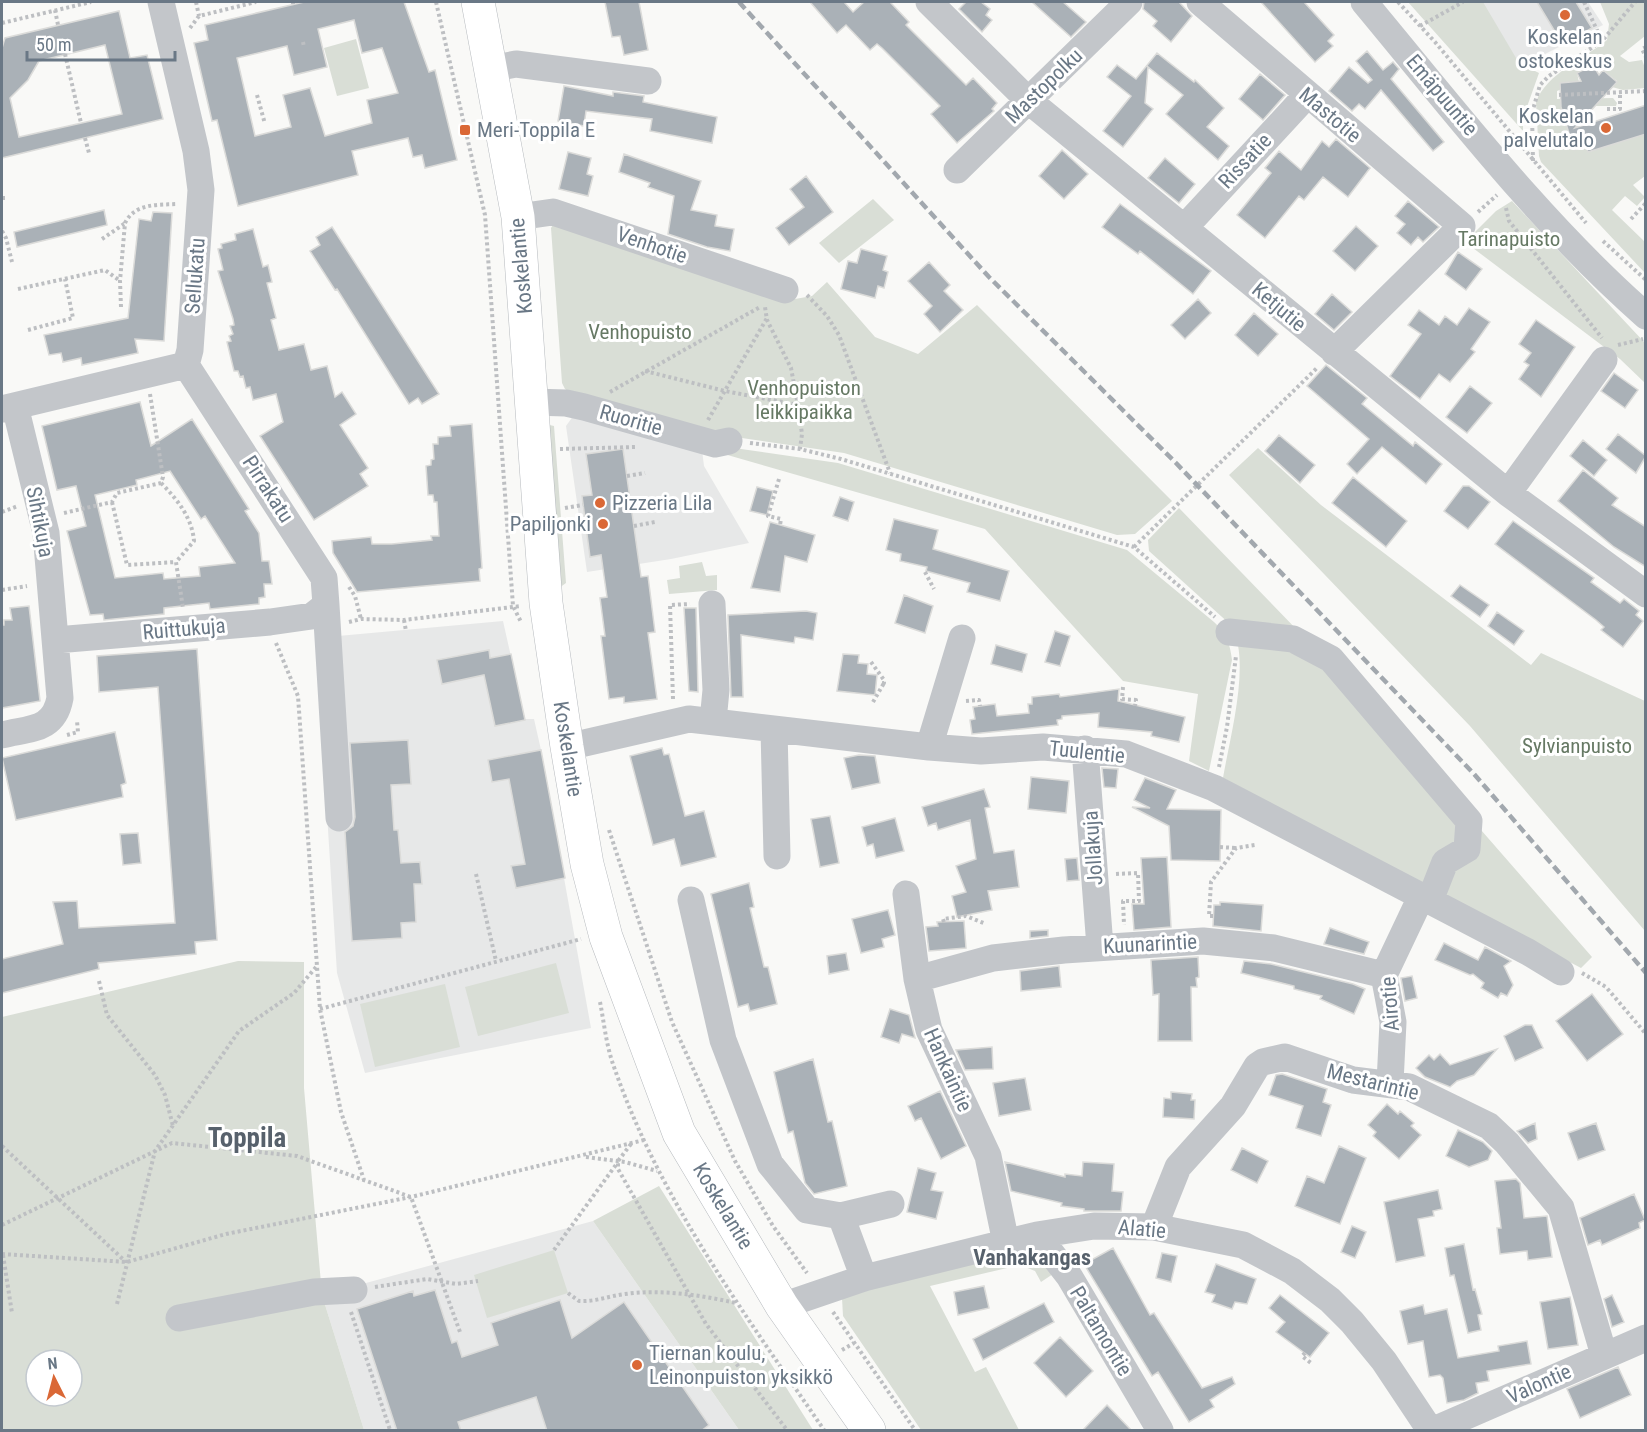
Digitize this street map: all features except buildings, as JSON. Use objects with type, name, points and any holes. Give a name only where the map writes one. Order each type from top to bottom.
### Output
[{"type":"main road","name":"Koskelantie","points":[[478,2],[518,217],[546,603],[587,864],[606,937],[679,1133],[782,1306],[869,1431]]},
{"type":"street","name":"Sellukatu","points":[[161,2],[196,151],[201,190],[190,350],[186,365]]},
{"type":"street","name":"Ketjutie","points":[[929,2],[999,74],[1029,101],[1508,493],[1646,594]]},
{"type":"street","name":"Mastopolku","points":[[957,170],[1130,2]]},
{"type":"street","name":"Mastotie","points":[[1200,2],[1462,226],[1334,352]]},
{"type":"street","name":"Emäpuuntie","points":[[1364,2],[1514,182],[1600,276],[1646,316]]},
{"type":"street","points":[[491,69],[516,64],[648,81]]},
{"type":"street","name":"Rissatie","points":[[1184,228],[1307,95]]},
{"type":"street","name":"Venhotie","points":[[518,217],[553,212],[775,297]]},
{"type":"street","points":[[1508,493],[1606,354]]},
{"type":"street","points":[[5,405],[186,365]]},
{"type":"street","name":"Pirrakatu","points":[[186,365],[324,578],[319,611],[339,818]]},
{"type":"street","name":"Ruoritie","points":[[532,402],[566,403],[584,407],[715,444],[729,441]]},
{"type":"street","name":"Sihtikuja","points":[[5,405],[45,533],[60,698],[57,715],[47,724],[12,740]]},
{"type":"street","points":[[712,604],[716,690],[713,722]]},
{"type":"street","name":"Ruittukuja","points":[[56,640],[319,611]]},
{"type":"street","name":"Airotie","points":[[1229,632],[1293,639],[1331,659],[1469,821],[1467,849],[1445,862],[1384,975],[1393,1022],[1390,1083]]},
{"type":"street","points":[[929,747],[962,638]]},
{"type":"street","name":"Tuulentie","points":[[567,747],[671,721],[689,719],[929,747],[981,751],[1043,747],[1126,754],[1214,788],[1427,893],[1561,972]]},
{"type":"street","points":[[774,729],[777,856]]},
{"type":"street","name":"Jollakuja","points":[[1085,749],[1100,947]]},
{"type":"street","name":"Hankaintie","points":[[906,894],[916,979],[929,1030],[988,1156],[1006,1243]]},
{"type":"street","points":[[692,900],[723,1040],[770,1164],[807,1210],[841,1216],[891,1204]]},
{"type":"street","name":"Kuunarintie","points":[[916,979],[993,958],[1100,947],[1203,941],[1274,948],[1384,975]]},
{"type":"street","name":"Mestarintie","points":[[1154,1227],[1178,1167],[1233,1106],[1257,1066],[1263,1062],[1285,1057],[1353,1080],[1409,1087],[1489,1126],[1507,1143],[1561,1208],[1604,1355]]},
{"type":"street","points":[[841,1216],[864,1278]]},
{"type":"street","name":"Alatie","points":[[782,1306],[864,1278],[1037,1235],[1094,1226],[1154,1227],[1243,1245],[1292,1271],[1330,1300],[1352,1322],[1384,1361],[1432,1431]]},
{"type":"street","name":"Paltamontie","points":[[1037,1235],[1068,1276],[1160,1431]]},
{"type":"street","points":[[179,1318],[314,1292],[354,1290]]},
{"type":"street","name":"Valontie","points":[[1432,1431],[1646,1338]]},
{"type":"path","points":[[2,23],[92,2]]},
{"type":"path","points":[[196,2],[199,16],[256,2]]},
{"type":"path","points":[[1398,2],[1591,229]]},
{"type":"path","points":[[1420,26],[1463,2]]},
{"type":"path","points":[[1584,2],[1602,41]]},
{"type":"path","points":[[1533,162],[1532,113],[1540,85],[1549,76],[1602,41],[1635,2]]},
{"type":"path","points":[[55,10],[58,25]]},
{"type":"path","points":[[1646,47],[1642,49],[1646,57]]},
{"type":"path","points":[[65,54],[81,123]]},
{"type":"path","points":[[1559,95],[1646,91]]},
{"type":"path","points":[[1607,109],[1620,109],[1620,93]]},
{"type":"path","points":[[257,95],[265,124]]},
{"type":"path","points":[[85,138],[88,153]]},
{"type":"path","points":[[1502,191],[1509,221],[1606,354],[1646,338]]},
{"type":"path","points":[[180,215],[181,197]]},
{"type":"path","points":[[121,307],[120,281],[125,223],[129,215],[144,207],[181,203]]},
{"type":"path","points":[[1631,219],[1646,203]]},
{"type":"path","points":[[102,240],[125,223]]},
{"type":"path","points":[[2,231],[12,262]]},
{"type":"path","points":[[1599,236],[1646,280]]},
{"type":"path","points":[[18,289],[105,270],[120,281]]},
{"type":"path","points":[[28,330],[73,318],[65,279]]},
{"type":"path","points":[[584,407],[775,297],[807,294],[827,316],[839,335],[890,473]]},
{"type":"path","points":[[697,439],[767,320],[775,297]]},
{"type":"path","points":[[767,320],[791,368],[802,434],[800,449]]},
{"type":"path","points":[[1134,547],[1334,352]]},
{"type":"path","points":[[645,371],[725,392],[798,405]]},
{"type":"path","points":[[150,393],[163,477],[161,483]]},
{"type":"path","points":[[729,441],[800,449],[890,473],[1134,547],[1225,626],[1235,643],[1237,663],[1214,788]]},
{"type":"path","points":[[560,449],[642,447]]},
{"type":"path","points":[[627,476],[645,473]]},
{"type":"path","points":[[779,479],[768,516],[781,519],[780,525]]},
{"type":"path","points":[[161,483],[174,496],[193,525],[194,541],[176,562],[127,565],[112,502],[117,493],[161,483]]},
{"type":"path","points":[[55,515],[112,502]]},
{"type":"path","points":[[564,508],[583,505]]},
{"type":"path","points":[[2,512],[19,506]]},
{"type":"path","points":[[634,526],[655,522]]},
{"type":"path","points":[[566,529],[586,526]]},
{"type":"path","points":[[176,562],[184,616]]},
{"type":"path","points":[[925,572],[934,589]]},
{"type":"path","points":[[349,586],[355,596],[361,619],[404,620],[513,606]]},
{"type":"path","points":[[671,721],[674,690],[670,604],[712,604]]},
{"type":"path","points":[[404,620],[406,631]]},
{"type":"path","points":[[272,634],[298,696],[320,1009],[341,1112],[364,1180]]},
{"type":"path","points":[[871,662],[884,680],[873,702]]},
{"type":"path","points":[[1123,687],[1122,699],[1136,700],[1135,706]]},
{"type":"path","points":[[1220,847],[1236,848],[1256,845]]},
{"type":"path","points":[[1213,916],[1209,916],[1211,882],[1236,848]]},
{"type":"path","points":[[1112,865],[1116,874],[1138,873],[1139,901],[1123,901],[1124,926]]},
{"type":"path","points":[[476,874],[496,961]]},
{"type":"path","points":[[944,922],[943,919],[966,916],[986,924]]},
{"type":"path","points":[[320,1009],[587,938]]},
{"type":"path","points":[[117,1304],[155,1151],[239,1031],[294,993],[318,966]]},
{"type":"path","points":[[1561,972],[1586,974],[1606,987],[1646,1034]]},
{"type":"path","points":[[99,981],[107,1015],[155,1075],[165,1095],[173,1126]]},
{"type":"path","points":[[12,1313],[2,1254],[127,1262],[226,1234],[411,1197],[644,1140]]},
{"type":"path","points":[[2,1226],[172,1143],[297,1156],[411,1197]]},
{"type":"path","points":[[554,1250],[631,1144]]},
{"type":"path","points":[[2,1146],[127,1262]]},
{"type":"path","points":[[582,1157],[618,1161],[657,1171]]},
{"type":"path","points":[[618,1161],[618,1169],[706,1324],[787,1431]]},
{"type":"path","points":[[411,1197],[460,1332]]},
{"type":"path","points":[[390,1431],[350,1309],[354,1290],[441,1280],[456,1284],[478,1281]]},
{"type":"path","points":[[568,1293],[579,1301],[591,1302],[625,1294],[690,1294],[736,1304]]},
{"type":"path","points":[[1305,1353],[1302,1356],[1311,1363]]},
{"type":"shaded area","points":[[1415,2],[1588,2],[1603,25],[1547,53],[1488,88]]},
{"type":"shaded area","points":[[576,412],[702,450],[704,466],[749,543],[671,559],[587,572],[566,426]]},
{"type":"shaded area","points":[[503,621],[525,719],[534,719],[541,750],[591,1028],[365,1073],[337,973],[316,638]]},
{"type":"shaded area","points":[[593,1221],[739,1430],[364,1430],[322,1295]]},
{"type":"green space","points":[[1408,2],[1483,2],[1519,63],[1539,73],[1523,118],[1523,131]]},
{"type":"green space","points":[[1600,2],[1645,2],[1645,36],[1620,56],[1629,62],[1642,60],[1645,68],[1645,88],[1623,90],[1612,87],[1617,81],[1603,70],[1602,65],[1595,68],[1593,65],[1577,73],[1579,82],[1557,91],[1557,99],[1613,98],[1617,103],[1616,106],[1589,106],[1581,101],[1561,107],[1574,150],[1586,146],[1589,152],[1645,134],[1645,176],[1633,185],[1645,197],[1637,206],[1625,196],[1612,210],[1645,242],[1645,273],[1541,162],[1539,156],[1536,102],[1548,83],[1557,75],[1607,40],[1609,24]]},
{"type":"green space","points":[[356,39],[369,88],[337,96],[324,48]]},
{"type":"green space","points":[[873,199],[894,220],[839,263],[819,243]]},
{"type":"green space","name":"Tarinapuisto","points":[[1512,201],[1645,343],[1645,383],[1620,359],[1465,242],[1496,211]]},
{"type":"green space","name":"Venhopuisto","points":[[554,223],[795,299],[812,296],[827,282],[875,337],[918,354],[977,305],[1172,501],[1135,534],[1117,535],[844,453],[701,432],[572,394],[565,389],[562,383],[551,228]]},
{"type":"green space","points":[[545,424],[554,426],[566,583],[559,588]]},
{"type":"green space","points":[[727,447],[838,463],[1127,550],[1214,622],[1222,630],[1229,643],[1232,660],[1209,771],[1189,761],[1198,694],[1123,681],[985,529],[724,454]]},
{"type":"green space","name":"Sylvianpuisto","points":[[1258,448],[1321,505],[1531,665],[1541,653],[1645,701],[1645,931],[1470,726],[1229,475]]},
{"type":"green space","points":[[1179,508],[1392,728],[1592,957],[1581,968],[1223,778],[1237,700],[1240,659],[1237,641],[1232,626],[1149,551],[1148,540]]},
{"type":"green space","points":[[702,562],[706,576],[717,575],[717,590],[669,594],[667,580],[680,578],[679,566]]},
{"type":"green space","points":[[238,961],[304,962],[304,1088],[322,1295],[364,1430],[2,1430],[2,1017]]},
{"type":"green space","points":[[556,963],[569,1013],[478,1036],[465,987]]},
{"type":"green space","points":[[445,984],[460,1047],[375,1067],[360,1004]]},
{"type":"green space","points":[[659,1186],[813,1430],[739,1430],[593,1221]]},
{"type":"green space","points":[[554,1250],[568,1293],[487,1318],[474,1275]]},
{"type":"green space","points":[[1015,1253],[1037,1254],[1053,1274],[1041,1282],[1035,1271],[1020,1265],[930,1286],[975,1372],[986,1367],[1019,1430],[921,1430],[843,1316],[842,1298],[856,1289]]},
{"type":"railway","points":[[739,2],[989,277],[1176,463],[1474,774],[1646,973]]},
{"type":"place","name":"Koskelan ostokeskus","points":[[1565,15]]},
{"type":"place","name":"Koskelan palvelutalo","points":[[1606,128]]},
{"type":"place","name":"Meri-Toppila E","points":[[465,130]]},
{"type":"place","name":"Pizzeria Lila","points":[[600,503]]},
{"type":"place","name":"Papiljonki","points":[[603,524]]},
{"type":"place","name":"Tiernan koulu, Leinonpuiston yksikkö","points":[[637,1365]]},
{"type":"district","name":"Toppila","points":[[247,1138]]},
{"type":"district","name":"Vanhakangas","points":[[1032,1257]]},
{"type":"park label","name":"Venhopuiston leikkipaikka","points":[[804,400]]}]
